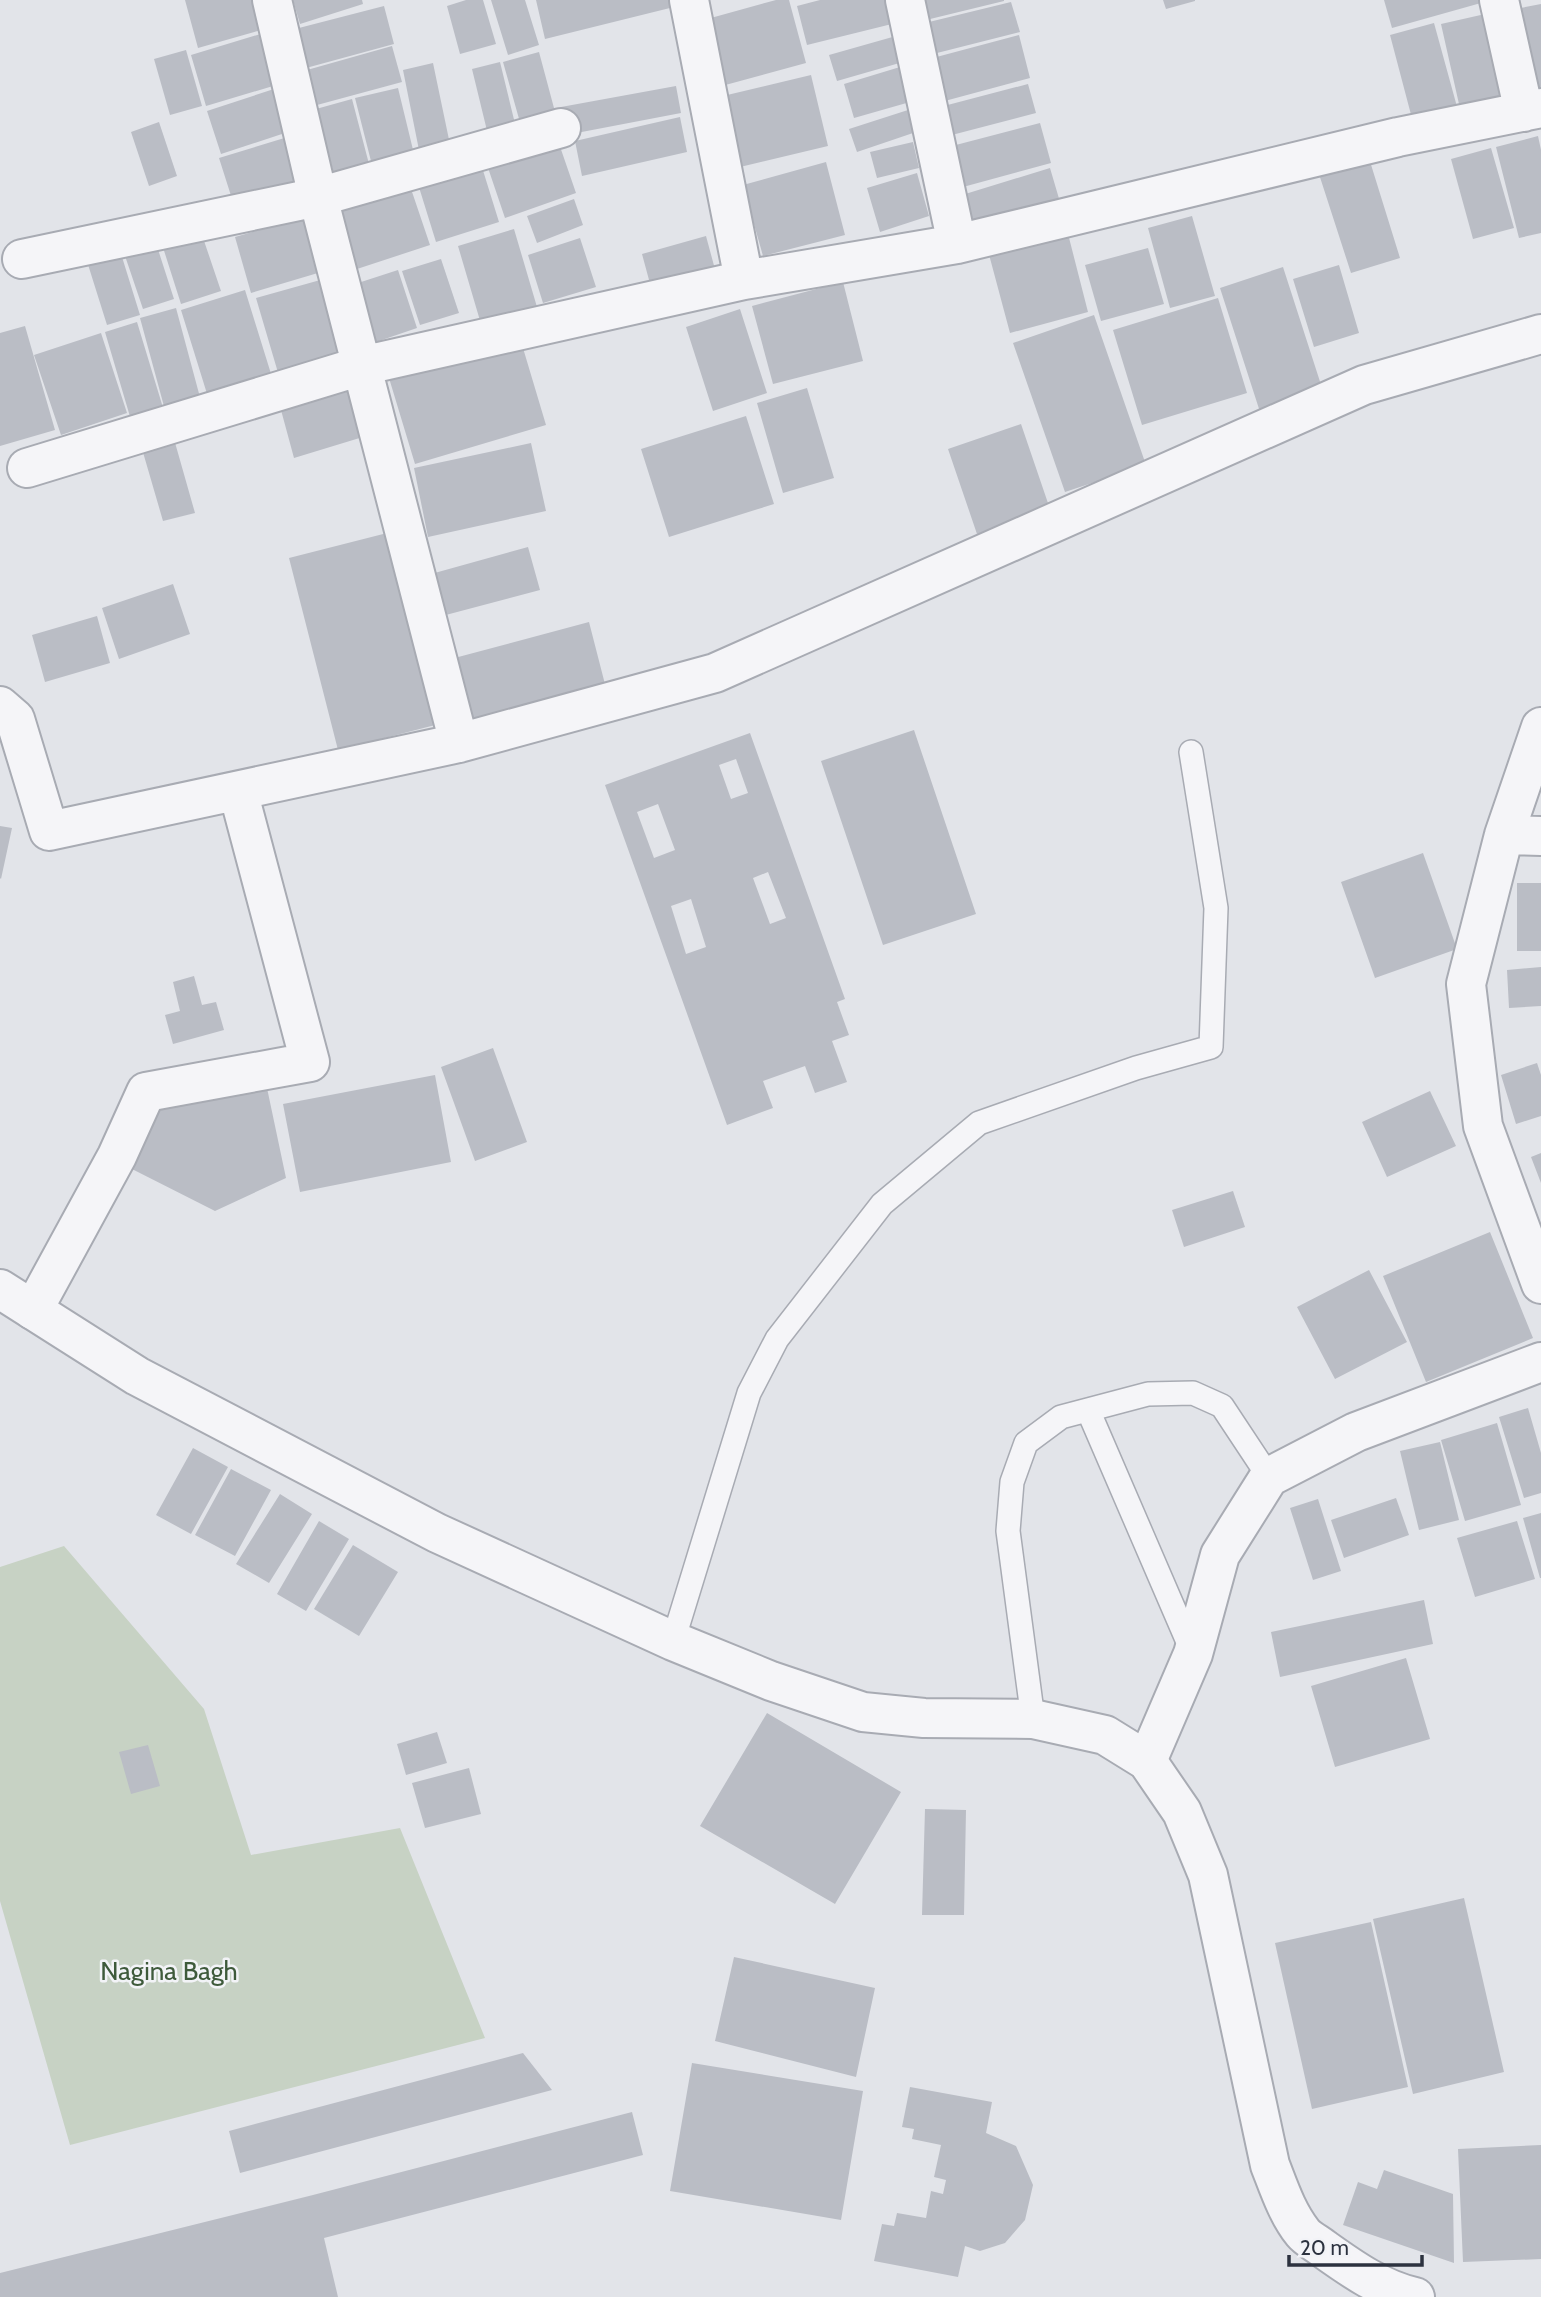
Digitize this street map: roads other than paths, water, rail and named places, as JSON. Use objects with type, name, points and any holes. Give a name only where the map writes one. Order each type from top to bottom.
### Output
[{"type":"street","points":[[272,0],[317,197],[459,743]]},
{"type":"street","points":[[689,0],[744,279]]},
{"type":"street","points":[[905,0],[957,244]]},
{"type":"street","points":[[27,468],[361,366],[744,279],[957,244],[1398,137],[1532,110],[1499,0]]},
{"type":"street","points":[[22,259],[317,197],[561,128]]},
{"type":"street","points":[[0,706],[15,719],[49,831],[459,743],[715,673],[1364,385],[1541,334]]},
{"type":"street","points":[[1541,727],[1523,836],[1466,984],[1483,1126],[1541,1284]]},
{"type":"street","points":[[33,1310],[117,1156],[146,1092],[310,1062],[238,791]]},
{"type":"street","points":[[0,1289],[137,1376],[437,1533],[673,1641],[771,1681],[863,1712],[924,1718],[1033,1719],[1105,1735],[1147,1761],[1182,1812],[1208,1875],[1270,2165],[1286,2207],[1304,2234],[1313,2241],[1367,2278],[1408,2296]]},
{"type":"street","points":[[1147,1761],[1194,1654],[1220,1555],[1269,1477],[1356,1432],[1541,1362]]},
{"type":"lane","points":[[673,1641],[749,1393],[777,1339],[882,1204],[979,1123],[1136,1068],[1211,1047],[1216,908],[1191,752]]},
{"type":"lane","points":[[1033,1719],[1008,1531],[1012,1482],[1027,1443],[1061,1417],[1148,1394],[1193,1393],[1222,1406],[1269,1477]]},
{"type":"lane","points":[[1088,1410],[1194,1654]]},
{"type":"park label","name":"Nagina Bagh","points":[[169,1971]]}]
